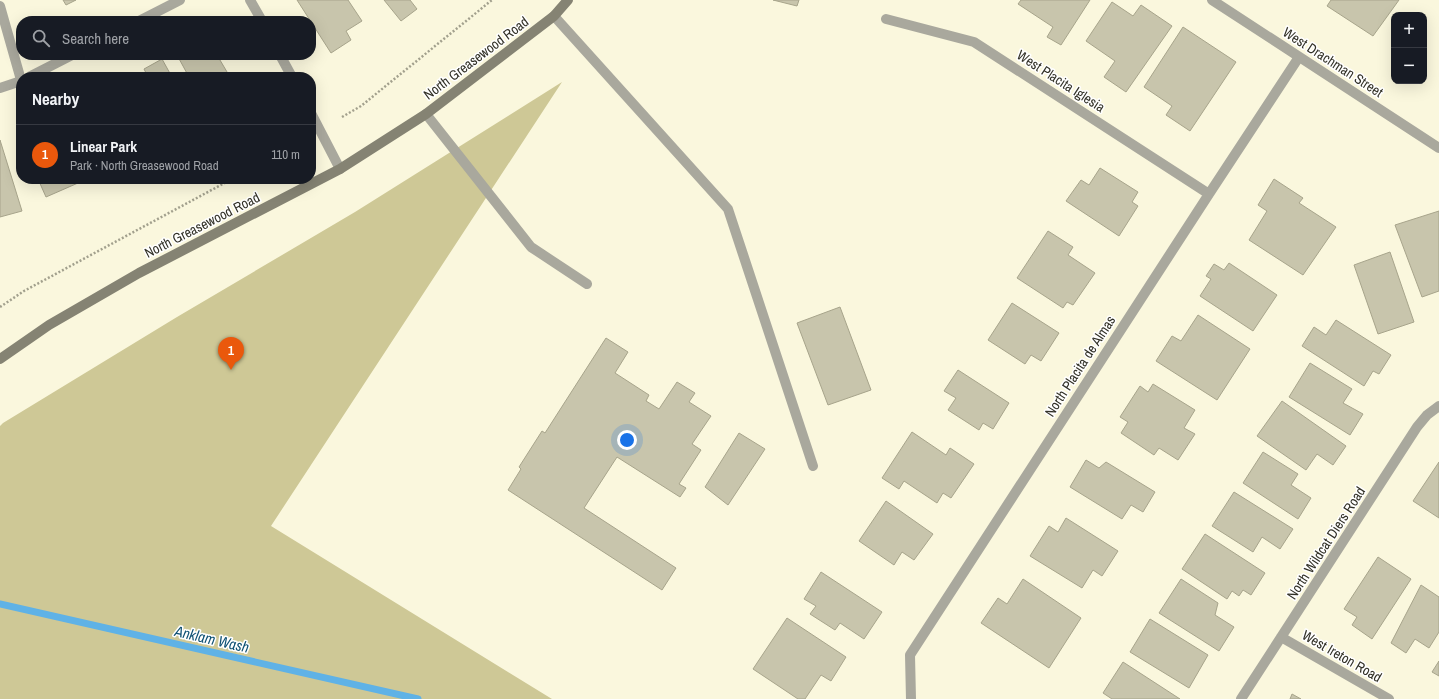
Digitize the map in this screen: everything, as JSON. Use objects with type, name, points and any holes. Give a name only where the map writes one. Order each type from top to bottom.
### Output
[{"type":"street","points":[[149,16],[180,0]]},
{"type":"street","points":[[250,0],[259,16]]},
{"type":"street","name":"North Greasewood Road","points":[[316,181],[340,169],[426,114],[554,16],[568,0]]},
{"type":"street","name":"West Drachman Street","points":[[1212,0],[1439,148]]},
{"type":"street","points":[[0,6],[19,72]]},
{"type":"street","points":[[554,16],[728,209],[813,466]]},
{"type":"street","name":"West Placita Iglesia","points":[[886,19],[974,42],[1209,194]]},
{"type":"street","name":"North Placita de Almas","points":[[911,699],[910,655],[1299,57]]},
{"type":"street","points":[[39,72],[62,60]]},
{"type":"street","points":[[283,60],[289,72]]},
{"type":"street","points":[[0,88],[16,82]]},
{"type":"street","points":[[426,114],[531,247],[587,284]]},
{"type":"street","points":[[316,123],[340,169]]},
{"type":"street","name":"North Greasewood Road","points":[[0,359],[49,325],[139,273],[311,184]]},
{"type":"street","name":"North Wildcat Diers Road","points":[[1241,699],[1417,427],[1427,415],[1439,406]]},
{"type":"street","name":"West Ireton Road","points":[[1281,637],[1389,699]]},
{"type":"path","points":[[342,117],[361,106],[492,0]]},
{"type":"path","points":[[0,307],[24,291],[223,184]]},
{"type":"shaded area","points":[[562,82],[271,526],[552,699],[0,699],[0,426],[177,317],[355,212]]},
{"type":"building","points":[[63,0],[76,0],[66,5]]},
{"type":"building","points":[[297,0],[348,0],[362,21],[346,31],[351,40],[331,53],[316,30],[316,16],[307,16]]},
{"type":"building","points":[[384,0],[410,0],[417,9],[401,21]]},
{"type":"building","points":[[773,0],[799,0],[797,6]]},
{"type":"building","points":[[1021,0],[1090,0],[1061,45],[1047,37],[1053,27],[1018,4]]},
{"type":"building","points":[[1331,0],[1399,0],[1373,36],[1327,6]]},
{"type":"building","points":[[1112,2],[1133,16],[1141,5],[1172,26],[1126,92],[1104,77],[1115,61],[1086,41]]},
{"type":"building","points":[[1183,27],[1236,62],[1190,131],[1166,115],[1172,106],[1144,87]]},
{"type":"building","points":[[163,60],[169,72],[146,72],[144,69]]},
{"type":"building","points":[[180,60],[220,60],[227,72],[186,72]]},
{"type":"building","points":[[0,140],[22,211],[0,217]]},
{"type":"building","points":[[1100,168],[1138,192],[1132,202],[1138,206],[1119,236],[1066,201],[1081,180],[1089,185]]},
{"type":"building","points":[[1274,179],[1303,198],[1299,203],[1336,227],[1303,275],[1249,240],[1267,211],[1258,205]]},
{"type":"building","points":[[40,184],[76,184],[46,197]]},
{"type":"building","points":[[1439,211],[1439,291],[1422,297],[1395,225]]},
{"type":"building","points":[[1048,231],[1073,247],[1068,255],[1095,273],[1073,305],[1067,302],[1063,308],[1017,278]]},
{"type":"building","points":[[1390,252],[1414,322],[1378,334],[1354,265]]},
{"type":"building","points":[[1229,263],[1277,295],[1253,331],[1200,296],[1211,279],[1206,276],[1214,264],[1224,270]]},
{"type":"building","points":[[1012,303],[1059,333],[1041,361],[1031,355],[1025,364],[988,340]]},
{"type":"building","points":[[840,307],[871,390],[828,405],[797,323]]},
{"type":"building","points":[[1198,315],[1250,349],[1217,400],[1156,361],[1172,336],[1181,341]]},
{"type":"building","points":[[1336,320],[1391,355],[1379,374],[1373,371],[1364,386],[1302,346],[1314,327],[1326,335]]},
{"type":"building","points":[[606,338],[628,352],[615,373],[649,395],[646,401],[659,409],[677,382],[695,393],[689,402],[711,416],[692,444],[701,450],[679,484],[686,488],[680,497],[617,457],[584,508],[676,568],[662,590],[508,490],[521,469],[519,467],[542,431],[545,433]]},
{"type":"building","points":[[1310,363],[1352,389],[1343,403],[1363,414],[1350,435],[1289,397]]},
{"type":"building","points":[[958,370],[1009,403],[993,429],[983,423],[979,430],[948,410],[956,398],[944,391]]},
{"type":"building","points":[[1153,384],[1195,410],[1184,428],[1195,434],[1178,460],[1159,448],[1154,455],[1121,433],[1128,422],[1120,417],[1140,386],[1148,392]]},
{"type":"building","points":[[1282,401],[1346,446],[1333,465],[1317,454],[1306,470],[1257,436]]},
{"type":"building","points":[[912,432],[946,455],[950,448],[974,464],[951,498],[943,493],[937,503],[904,481],[899,489],[882,478]]},
{"type":"building","points":[[739,433],[765,449],[728,505],[705,487]]},
{"type":"building","points":[[1263,452],[1298,474],[1291,485],[1311,498],[1298,519],[1243,483]]},
{"type":"building","points":[[1086,460],[1099,468],[1106,462],[1155,492],[1143,512],[1131,505],[1122,519],[1070,487]]},
{"type":"building","points":[[1439,462],[1439,518],[1413,501]]},
{"type":"building","points":[[1234,492],[1293,529],[1280,549],[1262,537],[1253,552],[1212,526]]},
{"type":"building","points":[[886,501],[933,534],[914,560],[902,552],[894,565],[859,541]]},
{"type":"building","points":[[1066,518],[1118,551],[1102,576],[1093,570],[1082,588],[1030,556],[1049,526],[1058,532]]},
{"type":"building","points":[[1205,534],[1265,573],[1251,595],[1243,590],[1239,596],[1232,591],[1227,599],[1182,569]]},
{"type":"building","points":[[1378,557],[1411,579],[1372,639],[1352,625],[1357,617],[1344,609]]},
{"type":"building","points":[[821,572],[882,612],[864,639],[840,623],[835,630],[810,614],[816,606],[804,599]]},
{"type":"building","points":[[1023,579],[1081,618],[1049,668],[981,623],[998,598],[1007,604]]},
{"type":"building","points":[[1181,579],[1218,603],[1215,615],[1234,627],[1219,651],[1159,613]]},
{"type":"building","points":[[1421,585],[1439,597],[1439,632],[1429,648],[1415,639],[1406,653],[1391,643]]},
{"type":"building","points":[[787,618],[846,657],[831,681],[821,675],[805,699],[798,699],[753,669]]},
{"type":"building","points":[[1150,619],[1208,655],[1189,688],[1130,652]]},
{"type":"building","points":[[1439,661],[1439,676],[1432,672]]},
{"type":"building","points":[[1123,662],[1180,699],[1112,699],[1103,693]]},
{"type":"building","points":[[1292,694],[1301,699],[1290,699]]},
{"type":"waterway","name":"Anklam Wash","points":[[0,604],[418,699]]},
{"type":"place","name":"Linear Park","points":[[231,370]]}]
